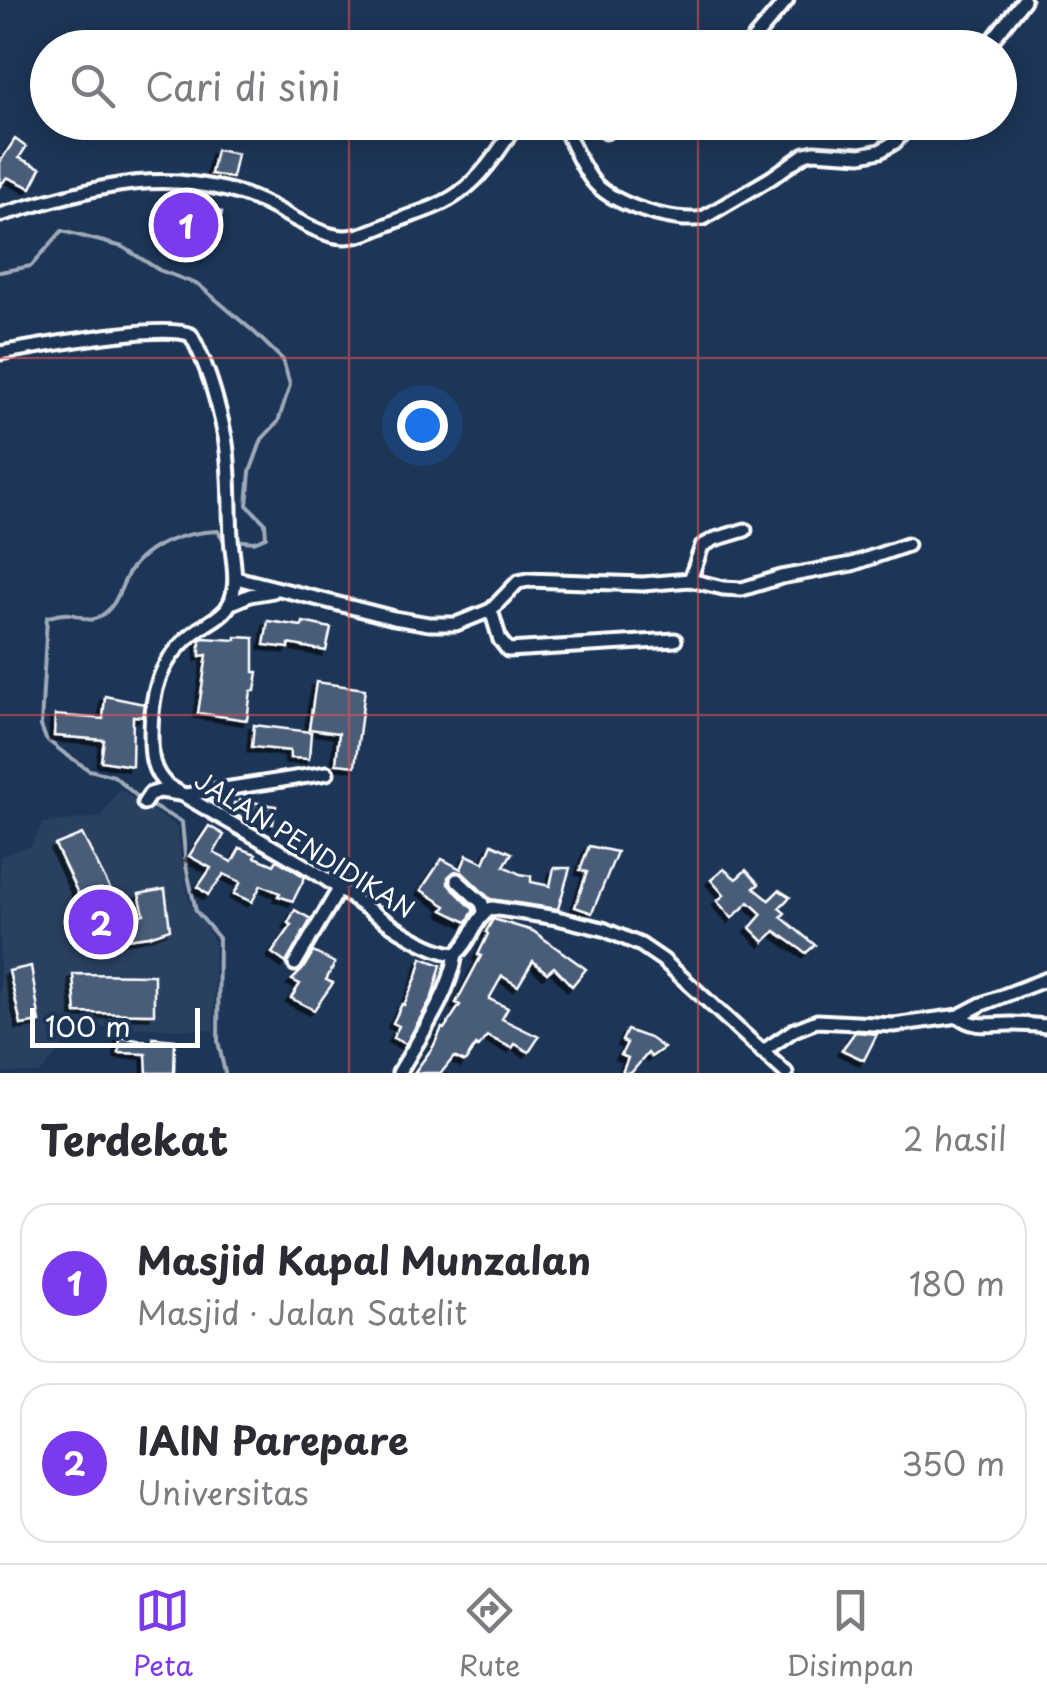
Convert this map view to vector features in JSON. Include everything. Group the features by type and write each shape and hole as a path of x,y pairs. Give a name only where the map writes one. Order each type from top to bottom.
{"street":[{"path":"761,30 787,0"},
{"path":"1000,30 1024,0"},
{"path":"0,216 87,190 173,182 261,201 334,236 362,236 459,194 506,140"},
{"path":"571,140 591,178 608,194 654,212 693,220 771,178 805,154 861,155 880,151 897,140"},
{"path":"0,354 176,330 191,335 204,361 226,439 236,578 229,604"},
{"path":"690,580 702,546 745,530"},
{"path":"236,578 394,618 456,624 491,610 518,582 528,580 643,584 690,580 742,589 780,577 852,564 907,545"},
{"path":"229,604 277,590"},
{"name":"JALAN PENDIDIKAN","path":"229,604 191,635 163,668 151,706 153,768 167,785 438,951 456,954"},
{"path":"491,610 500,640 508,650 675,640"},
{"path":"147,798 160,792 186,795 327,773"},
{"path":"457,880 482,903 484,912"},
{"path":"295,964 340,889"},
{"path":"398,1073 440,1000 456,954 464,948 484,912 495,908 557,918 641,944 786,1073"},
{"path":"961,1018 992,1000 1047,979"},
{"path":"762,1052 794,1030 817,1021 894,1025 961,1018 986,1025 1047,1026"}],"shaded area":[{"path":"119,789 176,826 189,902 214,941 214,1030 67,1026 61,1048 41,1073 0,1073 0,856 31,846 43,823 101,817"}],"building":[{"path":"15,139 26,147 19,158 41,168 31,188 7,177 0,186 0,162"},
{"path":"216,150 237,154 232,178 211,174"},
{"path":"182,199 222,212 218,229 194,224 190,251 174,249"},
{"path":"268,621 331,628 326,651 289,644 289,648 264,645"},
{"path":"254,638 254,672 258,672 247,720 198,713 207,655 200,656 200,640"},
{"path":"316,682 365,689 355,766 336,764 339,733 309,729"},
{"path":"105,696 144,704 142,717 133,716 132,766 101,761 104,740 54,736 55,715 103,719"},
{"path":"254,725 311,732 309,759 290,758 290,751 252,747"},
{"path":"240,800 276,806 273,824 232,813 234,803"},
{"path":"209,826 224,835 214,853 232,862 240,848 274,865 277,860 305,877 293,901 261,885 252,902 234,894 241,882 224,874 208,895 198,887 211,868 189,856"},
{"path":"82,834 125,918 144,914 139,894 165,889 170,929 103,942 102,917 92,923 55,845"},
{"path":"492,844 512,853 504,866 531,876 531,882 550,886 554,868 570,868 558,909 490,899 463,873 455,871 448,877 448,884 474,910 467,922 443,910 446,906 421,890 442,859 461,869 467,855 484,863"},
{"path":"589,846 617,852 592,913 575,907 587,872 580,870"},
{"path":"724,869 736,879 746,870 759,884 754,888 769,900 779,890 790,897 779,908 785,913 781,917 815,945 806,953 775,931 764,942 750,928 762,914 749,902 732,918 717,901 724,895 711,880"},
{"path":"295,910 311,919 286,963 272,953 292,925 288,923"},
{"path":"493,919 533,931 586,969 572,986 554,967 547,973 533,961 518,986 502,976 489,999 508,1008 502,1019 539,1037 529,1052 487,1036 465,1062 454,1057 441,1073 414,1073 460,1005 456,1003 481,956 478,955"},
{"path":"313,952 335,963 326,980 333,983 314,1010 291,998 300,984 292,980"},
{"path":"422,958 441,965 432,997 406,1044 393,1038 399,1026 393,1023"},
{"path":"31,966 40,1022 21,1025 9,971"},
{"path":"73,974 154,975 154,1014 76,1013"},
{"path":"627,1030 664,1048 651,1057 648,1053 631,1073 622,1073 628,1058 621,1055 627,1043 622,1041"},
{"path":"855,1032 877,1034 864,1060 842,1050"},
{"path":"120,1037 154,1043 153,1038 175,1040 174,1073 147,1073 146,1054 119,1053"}],"waterway":[{"path":"0,272 31,266 62,231 123,247 159,270 199,285 283,360 290,385 278,422 262,439 250,472 247,505 265,523 266,537 254,542 223,539 218,531 168,541 137,562 114,602 99,617 47,617 41,726 46,739 89,770 114,776 140,799"},
{"path":"148,804 182,822 196,911 219,938 218,1041 225,1073"}],"place":[{"name":"Masjid Kapal Munzalan","path":"186,225"},
{"name":"IAIN Parepare","path":"101,922"}]}
